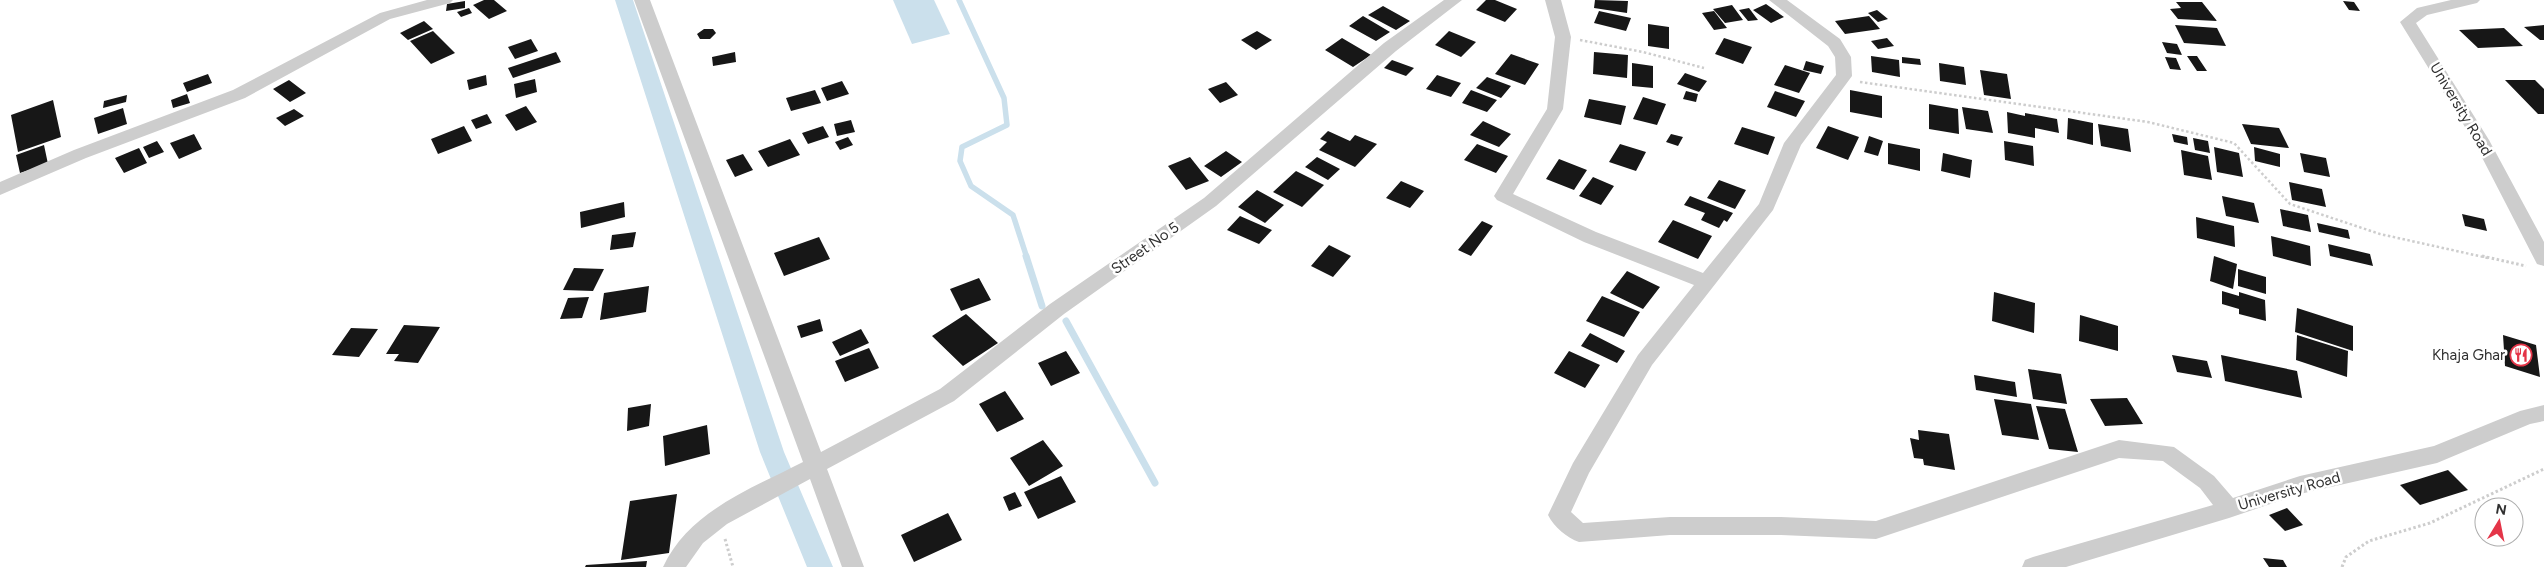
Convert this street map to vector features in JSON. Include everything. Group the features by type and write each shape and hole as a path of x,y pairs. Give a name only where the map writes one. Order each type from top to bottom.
{"street":[{"path":"0,189 80,154 239,94 385,16 445,0"},
{"path":"642,0 807,470 853,567"},
{"name":"Street No 5","path":"674,567 696,536 719,517 947,395 1057,309 1210,202 1375,59 1454,0"},
{"path":"1553,0 1563,37 1555,109 1503,196 1590,237 1707,282"},
{"path":"1777,0 1834,44 1843,57 1844,76 1793,142 1767,206 1645,360 1580,469 1559,515 1579,533 1670,526 1781,526 1876,530 2119,449 2167,453 2207,482 2229,509"},
{"name":"University Road","path":"2472,0 2422,11 2408,22 2481,140 2539,263"},
{"name":"University Road","path":"2033,567 2326,478 2437,454 2544,413"}],"path":[{"path":"1563,37 1643,52 1704,68"},
{"path":"1840,79 2148,122 2234,143 2290,204 2380,234 2539,263"},
{"path":"2342,567 2346,557 2368,541 2430,523 2544,469"},
{"path":"719,517 733,567"}],"water":[{"path":"893,0 934,0 950,34 912,44"}],"building":[{"path":"484,0 494,0 507,11 489,19 473,5"},
{"path":"1486,0 1495,0 1517,9 1505,22 1476,10"},
{"path":"1595,0 1628,1 1627,13 1594,8"},
{"path":"465,1 465,8 446,11 447,4"},
{"path":"2343,1 2354,2 2360,11 2349,10"},
{"path":"2176,2 2202,2 2217,21 2178,19 2170,9 2181,8"},
{"path":"1766,4 1784,17 1771,23 1753,10"},
{"path":"1732,5 1743,20 1725,23 1713,9"},
{"path":"1383,6 1410,21 1396,30 1368,15"},
{"path":"469,8 472,13 461,17 457,12"},
{"path":"1749,8 1758,20 1748,21 1739,10"},
{"path":"1877,10 1888,19 1878,22 1868,13"},
{"path":"1599,11 1631,18 1626,31 1594,23"},
{"path":"1714,11 1727,28 1714,30 1702,13"},
{"path":"1363,16 1390,32 1376,41 1349,26"},
{"path":"1869,16 1880,29 1845,34 1835,21"},
{"path":"424,21 433,29 408,40 400,33"},
{"path":"1648,24 1669,27 1669,49 1648,46"},
{"path":"2175,25 2217,28 2226,46 2184,43"},
{"path":"2544,25 2544,40 2540,40 2524,27"},
{"path":"2504,28 2523,46 2478,48 2459,30"},
{"path":"704,29 713,29 716,33 710,39 700,39 697,34"},
{"path":"433,31 455,53 431,64 410,41"},
{"path":"1257,31 1272,40 1256,50 1241,40"},
{"path":"1449,31 1476,42 1461,57 1435,45"},
{"path":"1342,38 1371,55 1353,67 1325,50"},
{"path":"1724,38 1752,47 1743,64 1715,54"},
{"path":"1887,38 1894,46 1878,49 1871,41"},
{"path":"531,39 538,51 515,59 508,47"},
{"path":"2162,42 2177,44 2182,55 2167,53"},
{"path":"556,52 561,62 513,78 508,68"},
{"path":"735,52 736,62 713,66 712,57"},
{"path":"1594,52 1628,55 1627,78 1593,74"},
{"path":"1511,54 1539,64 1525,85 1495,74"},
{"path":"1871,56 1899,60 1900,77 1872,72"},
{"path":"2187,56 2197,56 2207,71 2197,71"},
{"path":"1902,57 1920,59 1921,65 1902,63"},
{"path":"2165,57 2176,58 2181,70 2170,69"},
{"path":"1392,60 1414,68 1406,76 1384,68"},
{"path":"1806,61 1824,66 1821,74 1803,70"},
{"path":"1632,63 1653,66 1653,88 1632,86"},
{"path":"1939,63 1964,67 1966,85 1940,81"},
{"path":"1785,65 1810,73 1799,93 1774,85"},
{"path":"1980,70 2007,74 2011,99 1984,95"},
{"path":"1685,73 1707,81 1699,92 1677,84"},
{"path":"208,74 212,83 187,92 183,83"},
{"path":"486,75 487,85 469,90 467,80"},
{"path":"1437,75 1461,83 1451,97 1426,89"},
{"path":"1487,77 1511,86 1501,98 1476,88"},
{"path":"535,79 537,92 516,98 514,84"},
{"path":"289,80 306,93 290,102 273,89"},
{"path":"2505,80 2535,80 2544,89 2544,114 2538,114"},
{"path":"842,81 849,94 827,101 821,88"},
{"path":"1226,82 1238,95 1220,103 1208,89"},
{"path":"815,90 821,103 791,111 786,98"},
{"path":"1471,90 1497,100 1487,112 1462,103"},
{"path":"1850,90 1882,96 1882,118 1850,112"},
{"path":"1686,91 1698,94 1696,102 1683,99"},
{"path":"1775,91 1805,101 1796,117 1767,107"},
{"path":"187,94 190,103 173,108 171,100"},
{"path":"127,95 126,102 103,108 104,101"},
{"path":"1643,97 1666,104 1657,125 1633,119"},
{"path":"1589,99 1626,106 1621,125 1584,117"},
{"path":"53,100 61,137 18,152 11,115"},
{"path":"1929,104 1958,109 1959,134 1929,129"},
{"path":"526,106 537,122 516,131 505,115"},
{"path":"1962,107 1988,111 1993,133 1966,129"},
{"path":"123,108 127,124 98,134 94,118"},
{"path":"294,109 304,116 285,126 276,118"},
{"path":"2007,112 2025,116 2025,113 2057,119 2059,133 2035,128 2035,138 2008,133"},
{"path":"487,114 492,123 476,129 471,120"},
{"path":"2068,118 2093,123 2093,145 2067,139"},
{"path":"851,120 855,132 837,136 834,124"},
{"path":"1483,121 1511,134 1499,147 1470,135"},
{"path":"2098,124 2128,129 2131,152 2101,146"},
{"path":"2242,124 2279,128 2289,148 2251,144"},
{"path":"464,126 472,141 438,154 431,139"},
{"path":"823,126 829,137 808,144 802,133"},
{"path":"1828,126 1859,137 1848,160 1816,148"},
{"path":"1742,127 1775,137 1768,155 1734,144"},
{"path":"1328,131 1350,141 1355,135 1377,144 1355,167 1319,150 1327,142 1320,139"},
{"path":"194,134 202,149 179,159 170,143"},
{"path":"1671,134 1683,137 1678,146 1666,142"},
{"path":"2172,134 2187,137 2188,145 2174,142"},
{"path":"1869,136 1883,141 1878,156 1864,152"},
{"path":"848,137 853,145 840,150 835,142"},
{"path":"2193,138 2208,141 2210,153 2195,150"},
{"path":"790,139 800,155 768,167 758,151"},
{"path":"157,141 164,152 149,158 143,147"},
{"path":"2004,141 2033,146 2034,166 2005,160"},
{"path":"1888,143 1920,149 1920,171 1888,164"},
{"path":"1477,144 1508,156 1496,173 1464,160"},
{"path":"1620,144 1646,152 1636,171 1609,162"},
{"path":"44,145 48,164 20,173 16,155"},
{"path":"2214,147 2239,153 2243,177 2217,172"},
{"path":"2254,147 2280,154 2280,167 2255,161"},
{"path":"139,148 147,163 124,173 115,158"},
{"path":"2181,150 2208,156 2212,180 2184,175"},
{"path":"1226,151 1242,162 1221,177 1204,166"},
{"path":"1943,153 1972,160 1970,178 1941,171"},
{"path":"2300,153 2326,158 2330,177 2304,172"},
{"path":"743,154 753,170 735,177 726,160"},
{"path":"1190,157 1209,181 1186,190 1168,166"},
{"path":"1317,157 1340,169 1328,180 1305,167"},
{"path":"1559,159 1587,170 1574,190 1546,179"},
{"path":"1296,171 1324,185 1302,207 1273,192"},
{"path":"1593,177 1614,186 1601,205 1579,196"},
{"path":"1719,180 1746,190 1735,209 1707,198"},
{"path":"1401,181 1424,191 1410,208 1386,198"},
{"path":"2289,182 2322,189 2326,207 2292,200"},
{"path":"1257,190 1284,205 1265,223 1238,207"},
{"path":"1690,196 1733,213 1727,222 1724,220 1719,228 1701,220 1705,213 1684,205"},
{"path":"2222,196 2254,203 2259,223 2226,216"},
{"path":"624,202 625,217 581,228 580,212"},
{"path":"2280,209 2308,215 2311,232 2283,226"},
{"path":"2462,214 2484,219 2487,231 2465,226"},
{"path":"1240,216 1272,230 1259,244 1227,230"},
{"path":"2196,217 2234,226 2235,247 2197,238"},
{"path":"1673,220 1712,236 1698,259 1658,242"},
{"path":"1482,221 1493,226 1471,256 1458,250"},
{"path":"2317,223 2348,230 2350,239 2319,232"},
{"path":"636,232 633,247 610,250 612,235"},
{"path":"2271,236 2310,246 2311,266 2273,256"},
{"path":"819,237 830,259 784,276 774,253"},
{"path":"2328,244 2370,254 2373,266 2330,256"},
{"path":"1329,245 1351,256 1333,277 1311,266"},
{"path":"2214,256 2237,264 2233,289 2210,281"},
{"path":"574,268 604,269 593,291 563,290"},
{"path":"2238,269 2266,277 2266,294 2238,286"},
{"path":"1627,271 1660,287 1643,309 1610,293"},
{"path":"979,278 991,300 961,311 950,289"},
{"path":"649,286 646,312 600,320 604,293"},
{"path":"2222,291 2239,296 2239,292 2265,300 2266,321 2239,314 2239,309 2222,304"},
{"path":"1994,292 2035,303 2034,333 1992,321"},
{"path":"1602,296 1640,312 1624,337 1586,321"},
{"path":"589,297 582,318 560,319 568,298"},
{"path":"2297,308 2353,326 2353,351 2295,332"},
{"path":"966,314 998,343 963,366 932,336"},
{"path":"2080,315 2118,326 2118,351 2079,341"},
{"path":"820,319 823,331 801,338 797,326"},
{"path":"404,325 440,327 418,363 394,361 399,354 386,354"},
{"path":"351,328 378,329 359,357 332,355"},
{"path":"861,329 869,343 840,356 832,342"},
{"path":"1590,333 1625,351 1617,363 1581,346"},
{"path":"2297,335 2348,351 2347,377 2296,360"},
{"name":"Khaja Ghar","path":"2503,335 2536,345 2540,377 2505,366"},
{"path":"869,348 879,368 845,382 835,361"},
{"path":"1066,351 1080,373 1051,386 1038,363"},
{"path":"1569,351 1600,365 1585,388 1554,373"},
{"path":"2172,355 2207,361 2212,378 2177,372"},
{"path":"2221,355 2297,371 2302,398 2225,381"},
{"path":"2028,369 2061,374 2067,404 2033,399"},
{"path":"1974,375 2015,382 2017,397 1976,390"},
{"path":"1005,391 1024,419 997,432 979,404"},
{"path":"2127,398 2143,424 2105,426 2090,399"},
{"path":"1994,399 2031,404 2039,440 2002,435"},
{"path":"651,404 649,426 627,431 628,408"},
{"path":"2036,406 2065,409 2078,452 2049,449"},
{"path":"707,425 710,454 665,466 663,436"},
{"path":"1918,430 1949,434 1955,470 1924,465 1923,459 1914,458 1910,438 1919,440"},
{"path":"1043,440 1063,466 1029,486 1010,458"},
{"path":"2448,470 2468,490 2420,505 2400,485"},
{"path":"1061,476 1076,502 1038,519 1024,492"},
{"path":"1015,492 1022,506 1009,511 1003,497"},
{"path":"677,494 669,553 621,560 630,501"},
{"path":"2287,508 2303,525 2285,531 2269,515"},
{"path":"948,513 962,540 914,562 901,535"},
{"path":"2263,558 2283,560 2287,567 2269,567"},
{"path":"647,561 646,567 585,567 586,565"}],"waterway":[{"path":"624,0 772,452 820,567"},
{"path":"959,0 1004,98 1007,125 962,147 960,161 971,186 1013,215 1027,258"},
{"path":"1026,256 1042,306"},
{"path":"1066,321 1155,483"}],"place":[{"name":"Khaja Ghar","path":"2521,355"}]}
